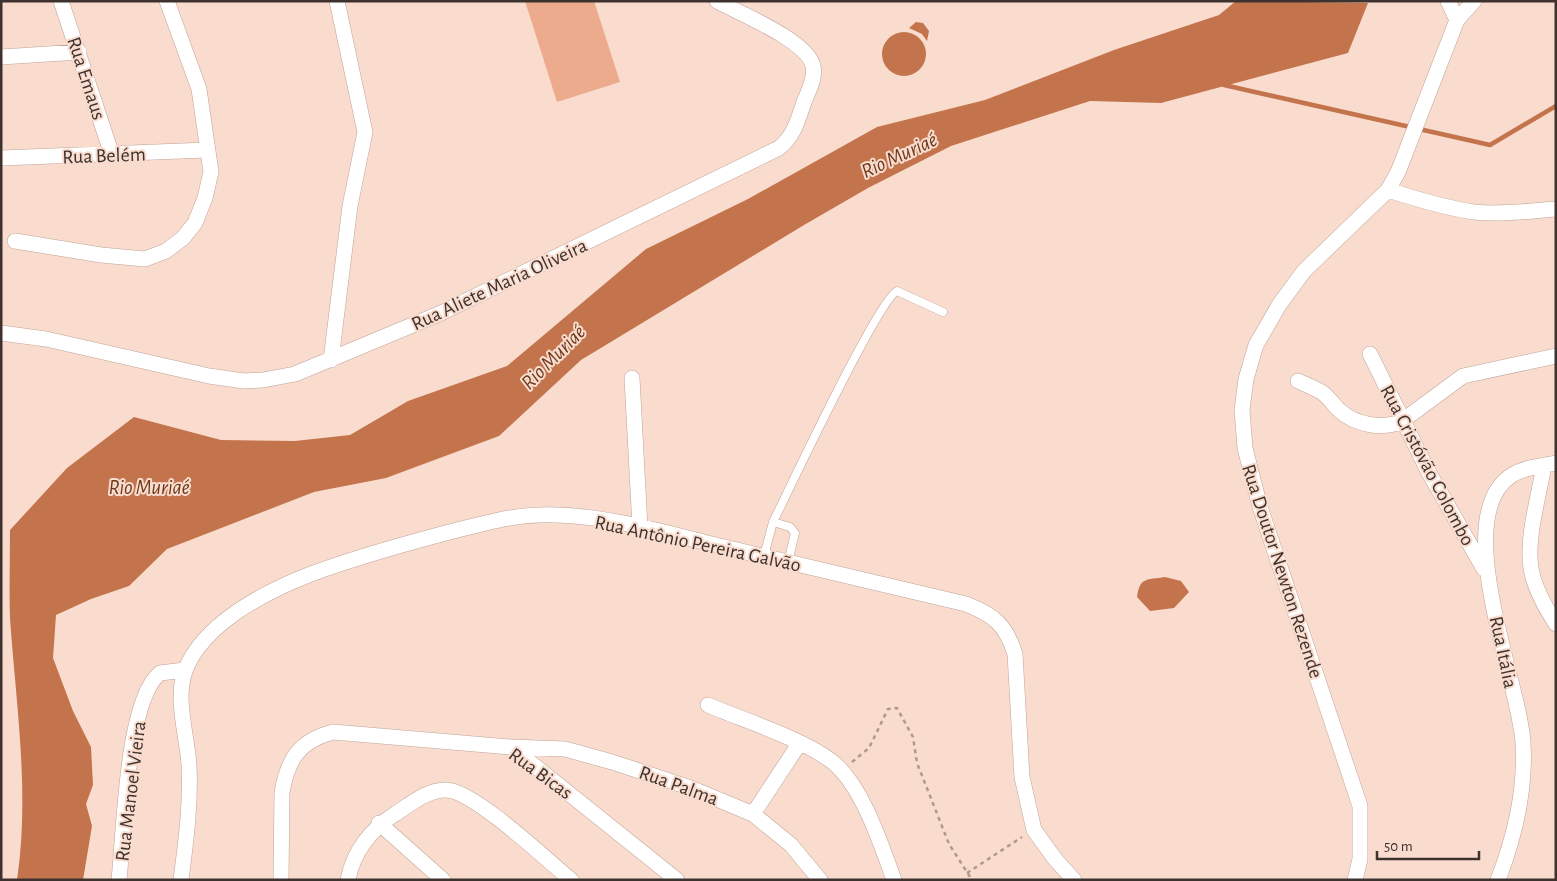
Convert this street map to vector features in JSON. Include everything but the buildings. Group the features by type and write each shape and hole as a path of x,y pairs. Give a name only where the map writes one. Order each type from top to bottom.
{"street":[{"name":"Rua Emaus","path":"61,1 112,155"},
{"path":"15,241 101,255 144,259 166,251 183,238 195,223 202,206 210,172 208,150 199,90 167,1"},
{"path":"331,360 350,206 365,132 337,1"},
{"name":"Rua Aliete Maria Oliveira","path":"1,333 46,339 209,376 244,381 263,380 295,374 439,314 779,148 786,142 793,132 813,77 813,66 810,58 799,46 786,38 717,1"},
{"path":"1448,1 1457,20 1474,1"},
{"name":"Rua Doutor Newton Rezende","path":"1356,880 1360,859 1360,806 1260,507 1245,448 1242,410 1246,379 1256,345 1279,305 1304,272 1388,190 1398,172 1457,20"},
{"path":"1,58 79,52"},
{"name":"Rua Belém","path":"1,158 208,150"},
{"path":"1388,190 1423,201 1474,212 1500,213 1556,209"},
{"path":"1298,380 1324,394 1340,411 1356,422 1382,425 1402,421 1463,376 1548,358 1556,350"},
{"name":"Rua Cristóvão Colombo","path":"1370,354 1402,421 1488,575"},
{"path":"632,378 640,527"},
{"path":"1550,464 1530,548 1531,568 1536,589 1556,624"},
{"name":"Rua Itália","path":"1498,880 1518,820 1523,778 1523,741 1488,575 1484,545 1491,505 1501,486 1511,475 1526,468 1550,464"},
{"name":"Rua Antônio Pereira Galvão","path":"181,880 189,799 189,763 181,691 185,670 198,649 216,628 241,608 281,586 361,556 494,520 540,515 584,518 640,527 966,604 992,616 1010,636 1015,654 1022,777 1034,830 1055,859 1074,880"},
{"name":"Rua Manoel Vieira","path":"119,880 123,810 130,760 142,703 150,684 160,673 185,670"},
{"path":"708,705 799,744 830,760 841,771 857,794 894,880"},
{"name":"Rua Bicas","path":"282,880 282,792 284,779 293,757 304,745 318,736 333,732 354,732 511,747 677,880"},
{"path":"753,814 799,744"},
{"name":"Rua Palma","path":"511,747 574,751 688,788 753,814 791,845 820,880"},
{"path":"348,880 358,852 379,823 428,793 445,790 459,792 480,805 571,880"},
{"path":"379,823 443,880"}],"lane":[{"path":"764,556 774,522 830,409 890,295 897,290 943,312"},
{"path":"774,522 790,527 795,532 788,562"}],"path":[{"path":"841,771 869,748 888,709 897,708 913,737 917,763 949,844 972,880"},
{"path":"967,873 1034,830"}],"shaded area":[{"path":"525,1 594,1 620,82 557,102"}],"water":[{"name":"Rio Muriaé","path":"1236,1 1368,3 1348,53 1161,103 1090,101 951,146 868,188 804,225 581,360 499,436 386,478 314,492 167,549 129,586 91,599 56,615 53,658 73,711 91,747 93,785 86,804 92,826 83,880 17,880 21,847 22,782 10,618 10,530 67,468 134,417 221,440 295,441 350,435 408,401 507,366 646,249 748,199 877,127 985,100 1114,50 1219,15"},
{"path":"916,22 923,23 929,31 927,41 922,34 909,28"},
{"path":"904,32 916,36 922,42 926,54 922,66 916,72 904,76 892,72 886,66 882,54 886,42 892,36"},
{"path":"1165,577 1181,581 1189,592 1174,608 1150,611 1137,597 1140,586 1149,579"}],"waterway":[{"path":"1224,85 1490,145 1556,106"}]}
